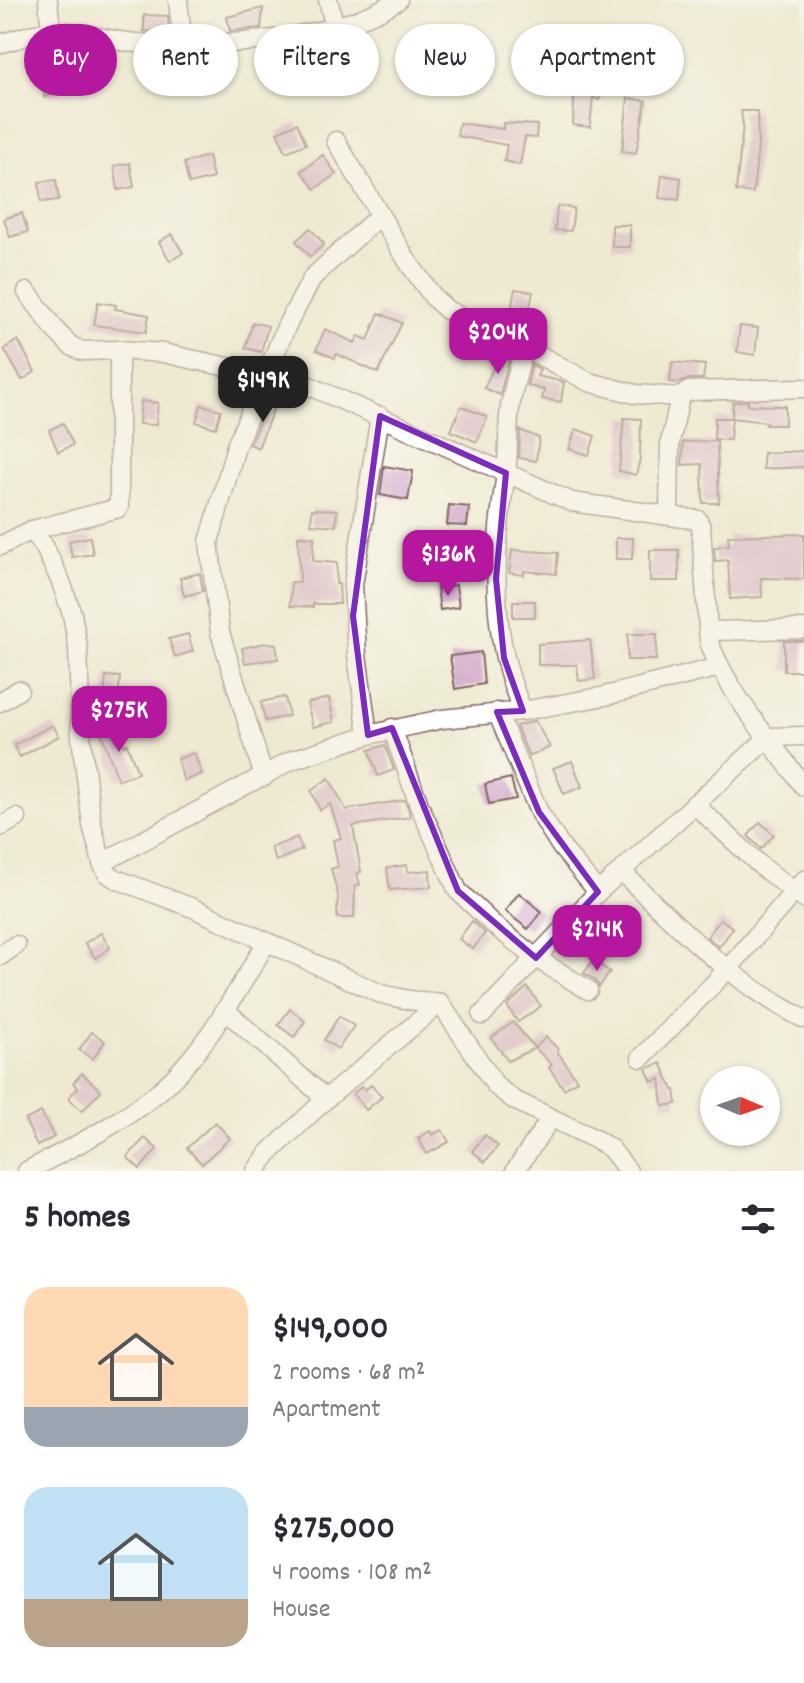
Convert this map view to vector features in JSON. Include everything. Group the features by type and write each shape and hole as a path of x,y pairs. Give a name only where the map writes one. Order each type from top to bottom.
{"street":[{"path":"48,0 50,24"},
{"path":"178,0 181,24"},
{"path":"328,0 334,24"},
{"path":"344,24 366,17 398,0"},
{"path":"0,44 24,38"},
{"path":"336,141 408,262 440,304 460,317 589,382 635,394 680,397 689,391 804,388"},
{"path":"264,777 220,632 209,542 236,446 265,374 313,277 379,216"},
{"path":"27,292 57,332 71,346 82,351 163,353 305,384 572,502 698,520 709,642 719,667 804,787"},
{"path":"523,711 511,685 504,658 496,579 500,500 506,473 510,407 524,347"},
{"path":"0,546 32,530 119,508 119,350"},
{"path":"669,515 670,443 680,397"},
{"path":"368,735 355,642 353,585 380,416"},
{"path":"32,530 44,546 72,614 78,647 81,737 92,825 107,873 193,908 381,994 440,1003"},
{"path":"708,631 804,629"},
{"path":"102,863 292,760 368,735 392,728 523,711 605,696 719,667"},
{"path":"0,702 19,690"},
{"path":"497,712 539,812 561,847 598,892"},
{"path":"392,728 419,805 458,891 495,926 536,958 588,990"},
{"path":"482,1015 598,892 769,737 804,736"},
{"path":"641,1058 801,891 761,866 694,804"},
{"path":"621,871 695,944 727,970 775,1004 804,1019"},
{"path":"27,1171 80,1143 157,1093 182,1068 225,1010 267,942"},
{"path":"0,956 16,945"},
{"path":"256,1171 268,1154 326,1099 440,1003"},
{"path":"440,1003 496,1086 514,1100 611,1149 628,1171"},
{"path":"225,1010 326,1099"},
{"path":"520,1169 551,1118"}],"highlighted area":[{"path":"380,416 506,473 496,579 504,658 523,711 497,712 539,812 598,892 536,958 458,891 392,728 368,735 353,616"}],"building":[{"path":"263,8 261,24 254,24 254,29 238,30 238,24 228,24 227,17"},
{"path":"144,15 168,16 168,24 144,24"},
{"path":"574,96 601,96 599,100 593,97 590,127 573,125"},
{"path":"628,98 646,101 636,153 622,151"},
{"path":"741,111 757,111 758,146 753,193 736,191 743,125"},
{"path":"297,123 306,144 286,152 277,132"},
{"path":"459,123 503,129 503,123 537,125 536,138 525,137 520,165 504,161 507,145 457,136"},
{"path":"323,155 336,174 315,189 301,171"},
{"path":"208,156 213,178 189,184 184,163"},
{"path":"130,163 134,187 118,190 114,166"},
{"path":"662,175 681,178 679,200 659,198"},
{"path":"56,180 59,200 41,202 39,182"},
{"path":"557,206 574,208 571,231 555,230"},
{"path":"22,213 28,232 10,237 4,219"},
{"path":"612,225 630,225 630,247 612,247"},
{"path":"310,228 324,244 310,257 296,241"},
{"path":"172,234 183,253 170,261 159,242"},
{"path":"515,289 533,292 525,330 508,326"},
{"path":"98,302 116,305 115,309 149,315 146,332 94,325"},
{"path":"379,313 402,323 378,373 337,354 335,358 316,350 325,329 355,343 358,336 368,340"},
{"path":"253,322 268,326 261,352 245,348"},
{"path":"740,326 758,328 755,355 737,352"},
{"path":"18,340 35,372 22,380 4,349"},
{"path":"499,355 509,359 500,395 484,388"},
{"path":"672,362 705,365 703,379 670,382"},
{"path":"532,365 540,369 537,376 564,382 561,402 542,399 544,390 527,385"},
{"path":"269,399 276,402 258,448 250,444"},
{"path":"141,401 158,403 156,425 139,424"},
{"path":"748,401 748,405 785,406 785,425 766,425 767,422 732,418 733,402"},
{"path":"201,405 221,410 216,428 196,422"},
{"path":"461,406 487,417 477,442 451,431"},
{"path":"624,418 641,419 640,459 636,475 619,471"},
{"path":"715,418 732,418 730,440 714,439"},
{"path":"63,423 73,445 58,452 49,430"},
{"path":"576,429 595,436 589,455 569,449"},
{"path":"520,430 539,438 536,461 519,458"},
{"path":"717,441 719,503 703,503 702,464 682,465 683,442"},
{"path":"804,451 804,467 763,469 763,453"},
{"path":"384,466 413,471 408,500 380,495"},
{"path":"449,505 469,507 467,526 447,525"},
{"path":"312,509 337,510 336,526 311,524"},
{"path":"804,534 804,579 761,578 762,597 730,599 728,560 715,561 714,547 729,545 728,536"},
{"path":"298,536 314,537 313,561 337,563 336,584 339,584 340,604 290,606 291,582 300,582"},
{"path":"90,537 93,554 72,557 69,541"},
{"path":"616,538 633,538 632,559 616,559"},
{"path":"512,550 558,553 556,574 509,573"},
{"path":"650,550 679,550 679,581 650,581"},
{"path":"200,573 203,591 184,596 180,578"},
{"path":"456,585 459,607 440,610 437,588"},
{"path":"513,601 535,601 535,617 513,617"},
{"path":"188,634 193,651 175,657 169,639"},
{"path":"628,634 657,634 656,660 627,660"},
{"path":"590,640 595,679 579,681 577,665 538,665 538,644"},
{"path":"784,641 804,641 804,671 784,671"},
{"path":"276,644 278,659 245,663 242,648"},
{"path":"481,652 484,684 455,689 450,656"},
{"path":"106,676 120,677 118,701 104,700"},
{"path":"285,697 289,716 265,721 261,702"},
{"path":"329,698 334,722 313,727 307,703"},
{"path":"535,721 550,747 529,757 516,726"},
{"path":"53,725 59,736 20,757 14,745"},
{"path":"118,726 138,773 118,780 101,732"},
{"path":"385,745 394,770 378,776 369,750"},
{"path":"194,753 202,774 184,781 177,759"},
{"path":"572,761 582,787 564,794 553,768"},
{"path":"329,778 346,810 405,800 409,811 410,817 353,826 361,872 357,873 360,885 355,886 354,918 337,918 338,895 331,869 338,867 333,840 341,838 330,804 320,810 311,791"},
{"path":"511,778 516,799 489,804 485,784"},
{"path":"760,822 774,835 761,849 748,836"},
{"path":"297,837 302,850 276,861 271,848"},
{"path":"407,865 408,872 430,870 431,887 390,890 387,868"},
{"path":"519,893 542,912 528,929 505,911"},
{"path":"721,919 733,928 719,947 707,937"},
{"path":"472,921 485,933 473,949 459,939"},
{"path":"101,933 110,948 95,958 85,943"},
{"path":"593,960 610,972 599,987 584,973"},
{"path":"527,987 541,1006 518,1022 507,1006"},
{"path":"290,1009 305,1021 294,1037 278,1025"},
{"path":"339,1016 354,1026 338,1049 324,1040"},
{"path":"513,1022 535,1048 508,1061 491,1038"},
{"path":"92,1032 105,1041 93,1059 79,1050"},
{"path":"546,1037 558,1049 577,1080 564,1089 549,1068 552,1065 535,1048"},
{"path":"661,1063 675,1090 677,1104 663,1106 660,1079 652,1082 646,1069"},
{"path":"82,1073 101,1091 82,1111 68,1098 78,1088 73,1083"},
{"path":"371,1085 382,1097 366,1110 353,1094 362,1086 365,1090"},
{"path":"41,1112 54,1137 37,1146 25,1120"},
{"path":"215,1122 230,1138 202,1164 187,1148"},
{"path":"442,1130 449,1142 427,1154 418,1138 430,1131 432,1135"},
{"path":"485,1135 498,1146 485,1162 472,1151"},
{"path":"145,1138 157,1149 140,1169 127,1157"}]}
